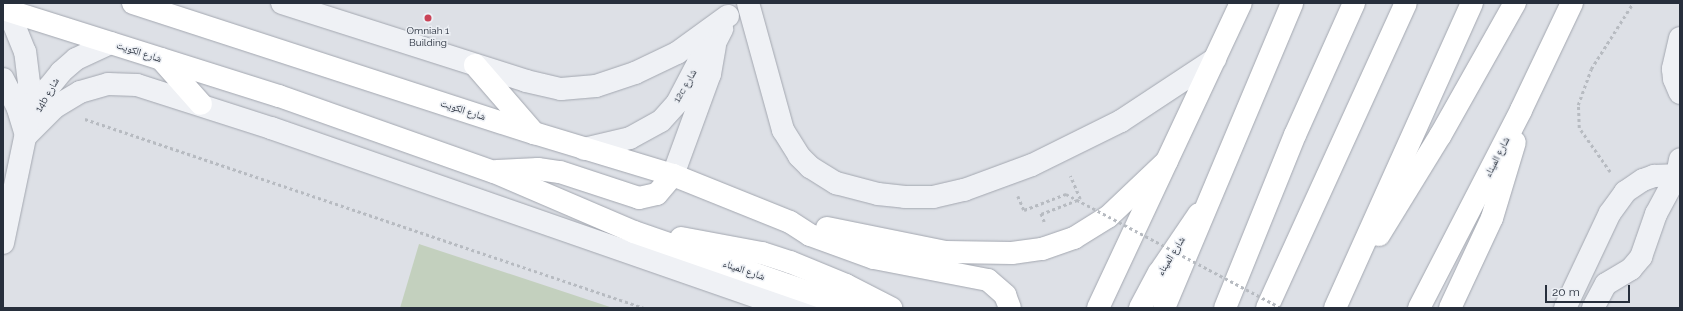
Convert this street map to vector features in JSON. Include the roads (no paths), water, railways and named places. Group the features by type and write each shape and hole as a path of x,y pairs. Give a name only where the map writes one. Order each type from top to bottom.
{"main road":[{"name":"شارع الكويت","path":"133,3 584,149 673,175 790,222"},
{"path":"1098,308 1241,3"},
{"path":"1164,308 1205,206 1292,3"},
{"path":"1225,308 1292,142 1354,3"},
{"path":"1340,299 1472,3"},
{"path":"1340,299 1394,214 1485,58 1515,3"},
{"name":"شارع الميناء","path":"1419,308 1521,110 1572,3"},
{"name":"شارع الكويت","path":"4,9 279,96 494,172 634,232"},
{"path":"1267,308 1403,10"},
{"path":"161,59 201,104"},
{"path":"475,65 534,133"},
{"path":"1450,308 1492,218 1506,175 1521,110"},
{"path":"790,222 946,252 1012,253 1054,245 1074,238 1108,217 1167,161"},
{"path":"494,172 538,169 560,172 639,198 657,194 673,175"},
{"name":"شارع الميناء","path":"1140,308 1170,256 1205,206"},
{"path":"790,222 810,235 874,258 988,280 1005,295 1010,308"},
{"path":"634,232 702,241 762,253 846,284 891,308"},
{"name":"شارع الميناء","path":"634,232 854,308"}],"street":[{"path":"282,3 543,86 573,89 596,86 656,64 696,41 731,10"},
{"path":"748,3 783,130 794,150 822,176 836,183 885,195 933,197 964,190 1032,165 1121,121 1215,59"},
{"name":"14b شارع","path":"3,243 26,132 29,83 25,52 13,23 4,9"},
{"name":"12c شارع","path":"584,149 630,138 661,121 677,103 698,63 715,43 731,10"},
{"path":"1680,38 1673,69 1674,79 1680,93"},
{"name":"14b شارع","path":"26,132 49,87 61,72 76,59 111,43"},
{"name":"12c شارع","path":"673,175 710,74 715,43"},
{"path":"3,80 18,109 26,132 50,112 80,92 94,87 123,84 151,88 774,303 800,306 816,304 826,299"},
{"path":"1565,308 1610,213 1625,192 1643,180 1679,170"},
{"path":"1593,308 1606,284 1631,269 1641,257 1656,214 1679,170"}],"place":[{"name":"Omniah 1 Building","path":"428,18"}]}
